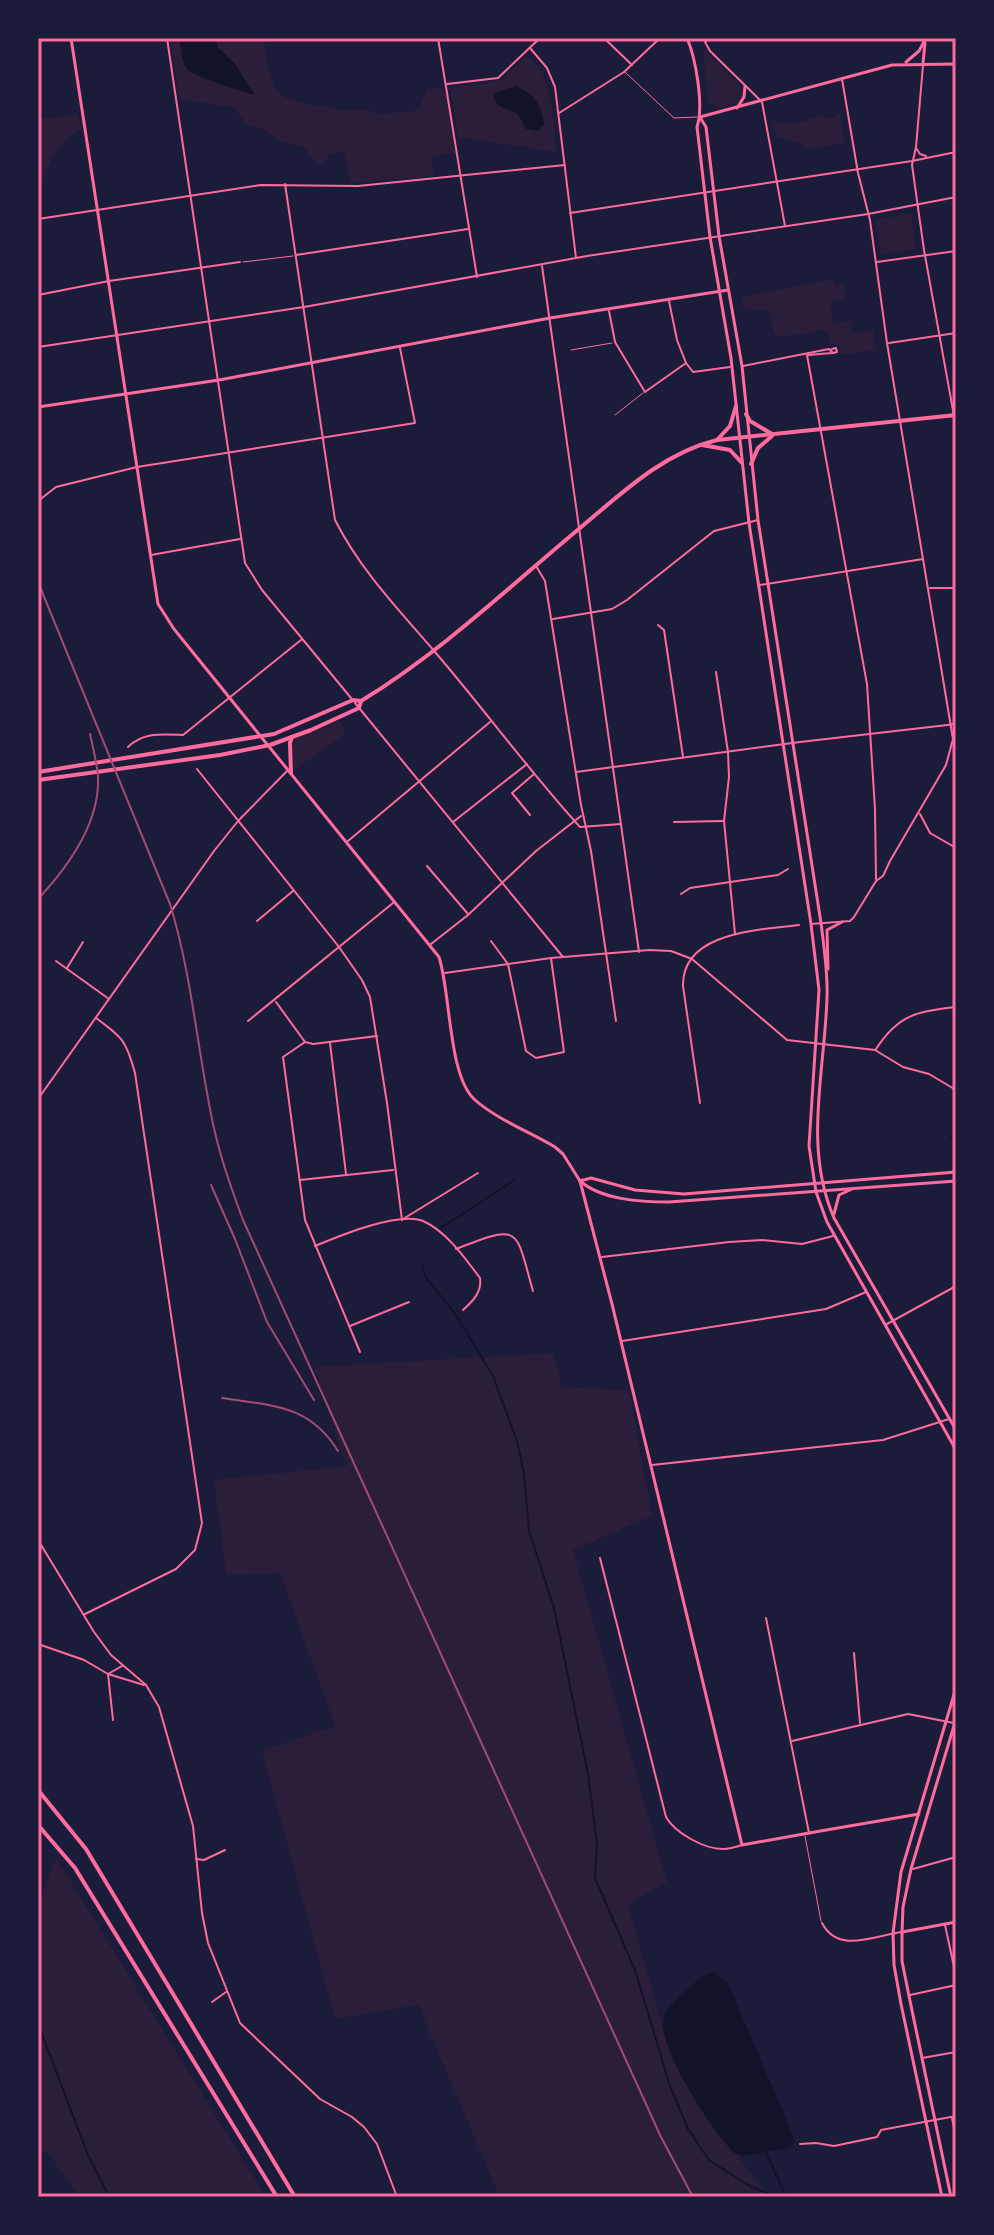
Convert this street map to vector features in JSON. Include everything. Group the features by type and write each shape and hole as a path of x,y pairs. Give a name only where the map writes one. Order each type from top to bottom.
{"highway":[{"path":"717,440 730,426 736,406"},
{"path":"746,414 750,421 774,435"},
{"path":"38,772 262,736 306,722 353,700 361,701 398,678 578,529 671,457 699,445 717,440 955,415"},
{"path":"751,464 758,448 774,435"},
{"path":"699,445 730,450 742,463"},
{"path":"38,780 220,755 270,745 359,708 361,701"},
{"path":"289,771 292,737"},
{"path":"38,1790 86,1849 295,2197"},
{"path":"38,1825 75,1868 277,2197"}],"main road":[{"path":"71,38 158,604 439,957 457,1066 466,1089 484,1106 555,1147 580,1181 742,1845 919,1814"},
{"path":"687,38 694,61 704,191 732,367 749,523 819,990 809,1130 814,1182 836,1236 956,1450"},
{"path":"923,63 926,38"},
{"path":"904,64 919,51 926,38"},
{"path":"700,117 904,64 956,64"},
{"path":"737,108 744,97 745,86"},
{"path":"700,117 706,127 719,236 742,366 758,520 827,976"},
{"path":"38,407 219,380 550,318 729,290"},
{"path":"842,922 827,930 817,1130 823,1182 834,1218 956,1430"},
{"path":"580,1181 591,1178 635,1190 670,1194 956,1172"},
{"path":"580,1181 586,1186 623,1198 653,1202 956,1181"},
{"path":"834,1218 839,1195 852,1189"},
{"path":"942,2197 901,2004 894,1965 893,1933 901,1872 956,1688"},
{"path":"951,2197 902,1961 902,1932 903,1907 911,1869 956,1722"},
{"path":"902,1932 956,1922"}],"street":[{"path":"167,38 240,539 250,575 563,957"},
{"path":"438,38 477,277"},
{"path":"446,84 498,78 540,38"},
{"path":"604,38 632,65"},
{"path":"558,114 624,72 660,38"},
{"path":"709,38 705,42 762,102 785,226"},
{"path":"530,48 550,74 576,258"},
{"path":"923,63 916,147 912,161 925,255 956,427"},
{"path":"811,924 842,922 854,917 876,881 883,876 950,758 954,724 842,78"},
{"path":"916,147 920,154 927,156"},
{"path":"570,213 956,152"},
{"path":"38,219 285,184 358,186 565,165"},
{"path":"285,184 335,520 351,552 574,821 585,828 621,824"},
{"path":"38,347 304,307 576,258 868,214 956,197"},
{"path":"295,255 469,228"},
{"path":"876,262 956,251"},
{"path":"38,295 240,262"},
{"path":"542,265 639,952"},
{"path":"669,300 677,340 693,372 732,367"},
{"path":"608,308 615,342 645,392 686,363"},
{"path":"887,343 956,333"},
{"path":"38,501 56,487 137,467 415,423 400,348"},
{"path":"742,366 807,355 812,357 832,351"},
{"path":"807,355 867,684 876,881"},
{"path":"552,620 612,609 714,531 758,520"},
{"path":"150,555 240,539"},
{"path":"760,585 924,558"},
{"path":"535,565 545,581 552,620 616,1021"},
{"path":"929,588 956,588"},
{"path":"658,625 664,630 683,758"},
{"path":"128,747 136,740 156,734 183,735 302,639"},
{"path":"716,672 728,752 729,777 724,821 735,934"},
{"path":"347,841 491,721"},
{"path":"575,772 954,724"},
{"path":"452,823 527,763"},
{"path":"197,769 339,947 370,997 402,1220"},
{"path":"38,1099 169,912 238,821 289,771"},
{"path":"530,815 512,793 535,773"},
{"path":"919,812 930,833 956,848"},
{"path":"430,945 468,915 536,851 582,815"},
{"path":"674,822 724,821"},
{"path":"877,860 890,861"},
{"path":"427,866 468,915"},
{"path":"681,894 690,888 778,875 788,869"},
{"path":"257,921 294,891"},
{"path":"248,1021 395,901"},
{"path":"700,1103 683,986 692,959 709,943 735,934 799,925"},
{"path":"491,941 508,964 526,1051 536,1058 559,1055 565,1048 551,958"},
{"path":"67,969 83,942"},
{"path":"444,973 551,958 671,951 692,959 781,1036 796,1042 875,1050 903,1067 929,1074 956,1090"},
{"path":"56,961 109,999"},
{"path":"275,1001 305,1042"},
{"path":"875,1050 886,1033 903,1018 956,1007"},
{"path":"83,1614 176,1569 195,1550 202,1523 135,1073 123,1038 96,1018"},
{"path":"360,1352 305,1220 283,1057 305,1042 378,1036"},
{"path":"330,1042 346,1174"},
{"path":"299,1180 395,1169"},
{"path":"402,1220 478,1173"},
{"path":"314,1246 358,1230 402,1220 422,1221 444,1236 478,1275 481,1282 474,1299 463,1310"},
{"path":"455,1249 492,1235 512,1235 519,1244 533,1291"},
{"path":"601,1257 729,1242 762,1240 802,1244 836,1236"},
{"path":"886,1325 956,1286"},
{"path":"621,1342 826,1309 867,1291"},
{"path":"348,1327 409,1302"},
{"path":"651,1466 874,1441 950,1419"},
{"path":"38,1540 94,1632 122,1666 146,1685 159,1707 193,1826 205,1932 240,2023 320,2099 364,2127 377,2144 397,2197"},
{"path":"600,1558 666,1817 678,1830 701,1843 719,1849 742,1845"},
{"path":"766,1618 807,1833"},
{"path":"38,1644 84,1660 108,1674 146,1685"},
{"path":"854,1653 860,1725"},
{"path":"108,1674 122,1666"},
{"path":"108,1674 113,1720"},
{"path":"791,1742 908,1714 956,1722"},
{"path":"195,1858 204,1860 225,1850"},
{"path":"911,1869 956,1857"},
{"path":"822,1923 827,1933 843,1942 902,1932"},
{"path":"945,1924 956,1976"},
{"path":"909,1996 956,1985"},
{"path":"212,2002 227,1991"},
{"path":"921,2059 956,2052"},
{"path":"800,2144 834,2146 877,2137 881,2130 954,2117 956,2137"}],"lane":[{"path":"624,72 674,118 700,117"},
{"path":"240,262 295,255"},
{"path":"571,350 615,342"},
{"path":"615,415 645,392"},
{"path":"807,1833 822,1923"}],"shaded area":[{"path":"170,38 264,38 275,88 284,97 318,107 329,106 345,111 366,109 378,114 414,111 428,89 438,88 445,93 455,153 433,157 434,176 350,183 344,152 329,154 326,162 318,164 304,148 248,125 234,108 179,99"},
{"path":"178,38 215,38 218,47 235,64 255,95 190,71 184,65"},
{"path":"703,49 741,86 743,95 738,102 719,108 708,102"},
{"path":"526,56 535,62 547,84 557,152 458,137 450,87 500,81"},
{"path":"516,86 528,92 539,106 544,125 538,131 526,129 519,116 498,105 493,97 495,93"},
{"path":"840,114 845,143 809,149 777,137 774,123 800,123 820,115 830,119"},
{"path":"78,115 81,129 58,149 38,194 38,119"},
{"path":"911,213 916,249 881,255 875,220"},
{"path":"833,279 835,287 844,285 846,301 832,301 831,315 835,323 851,321 853,334 873,330 876,350 840,355 840,345 830,345 827,330 779,337 774,333 768,309 748,311 742,306 743,297"},
{"path":"339,721 345,728 344,735 294,770 292,747 296,738"},
{"path":"554,1353 562,1387 629,1390 652,1516 573,1550 667,1882 628,1904 671,2055 768,2197 500,2197 418,2005 335,2019 262,1751 335,1726 280,1573 226,1575 214,1480 347,1466 314,1367"},
{"path":"56,1858 266,2197 79,2197 48,2153 38,2150 38,1905"},
{"path":"714,1972 728,1983 791,2131 794,2141 790,2147 744,2156 736,2154 690,2092 671,2053 663,2023 665,2014 694,1983"}],"waterway":[{"path":"951,1136 956,1142"},
{"path":"439,1229 515,1180"},
{"path":"422,1266 425,1276 456,1315 493,1376 517,1441 524,1474 529,1531 554,1608 588,1774 597,1844 595,1878 635,1970 670,2086 688,2129 709,2160 746,2184 775,2197"},
{"path":"38,2024 88,2155 109,2197"},
{"path":"766,2152 786,2197"}],"railway":[{"path":"38,582 170,904 189,982 214,1128 243,1220 661,2137 693,2197"},
{"path":"38,899 71,859 94,811 98,777 90,734"},
{"path":"211,1185 267,1322 314,1400"},
{"path":"222,1398 273,1406 302,1416 315,1424 338,1451"}]}
